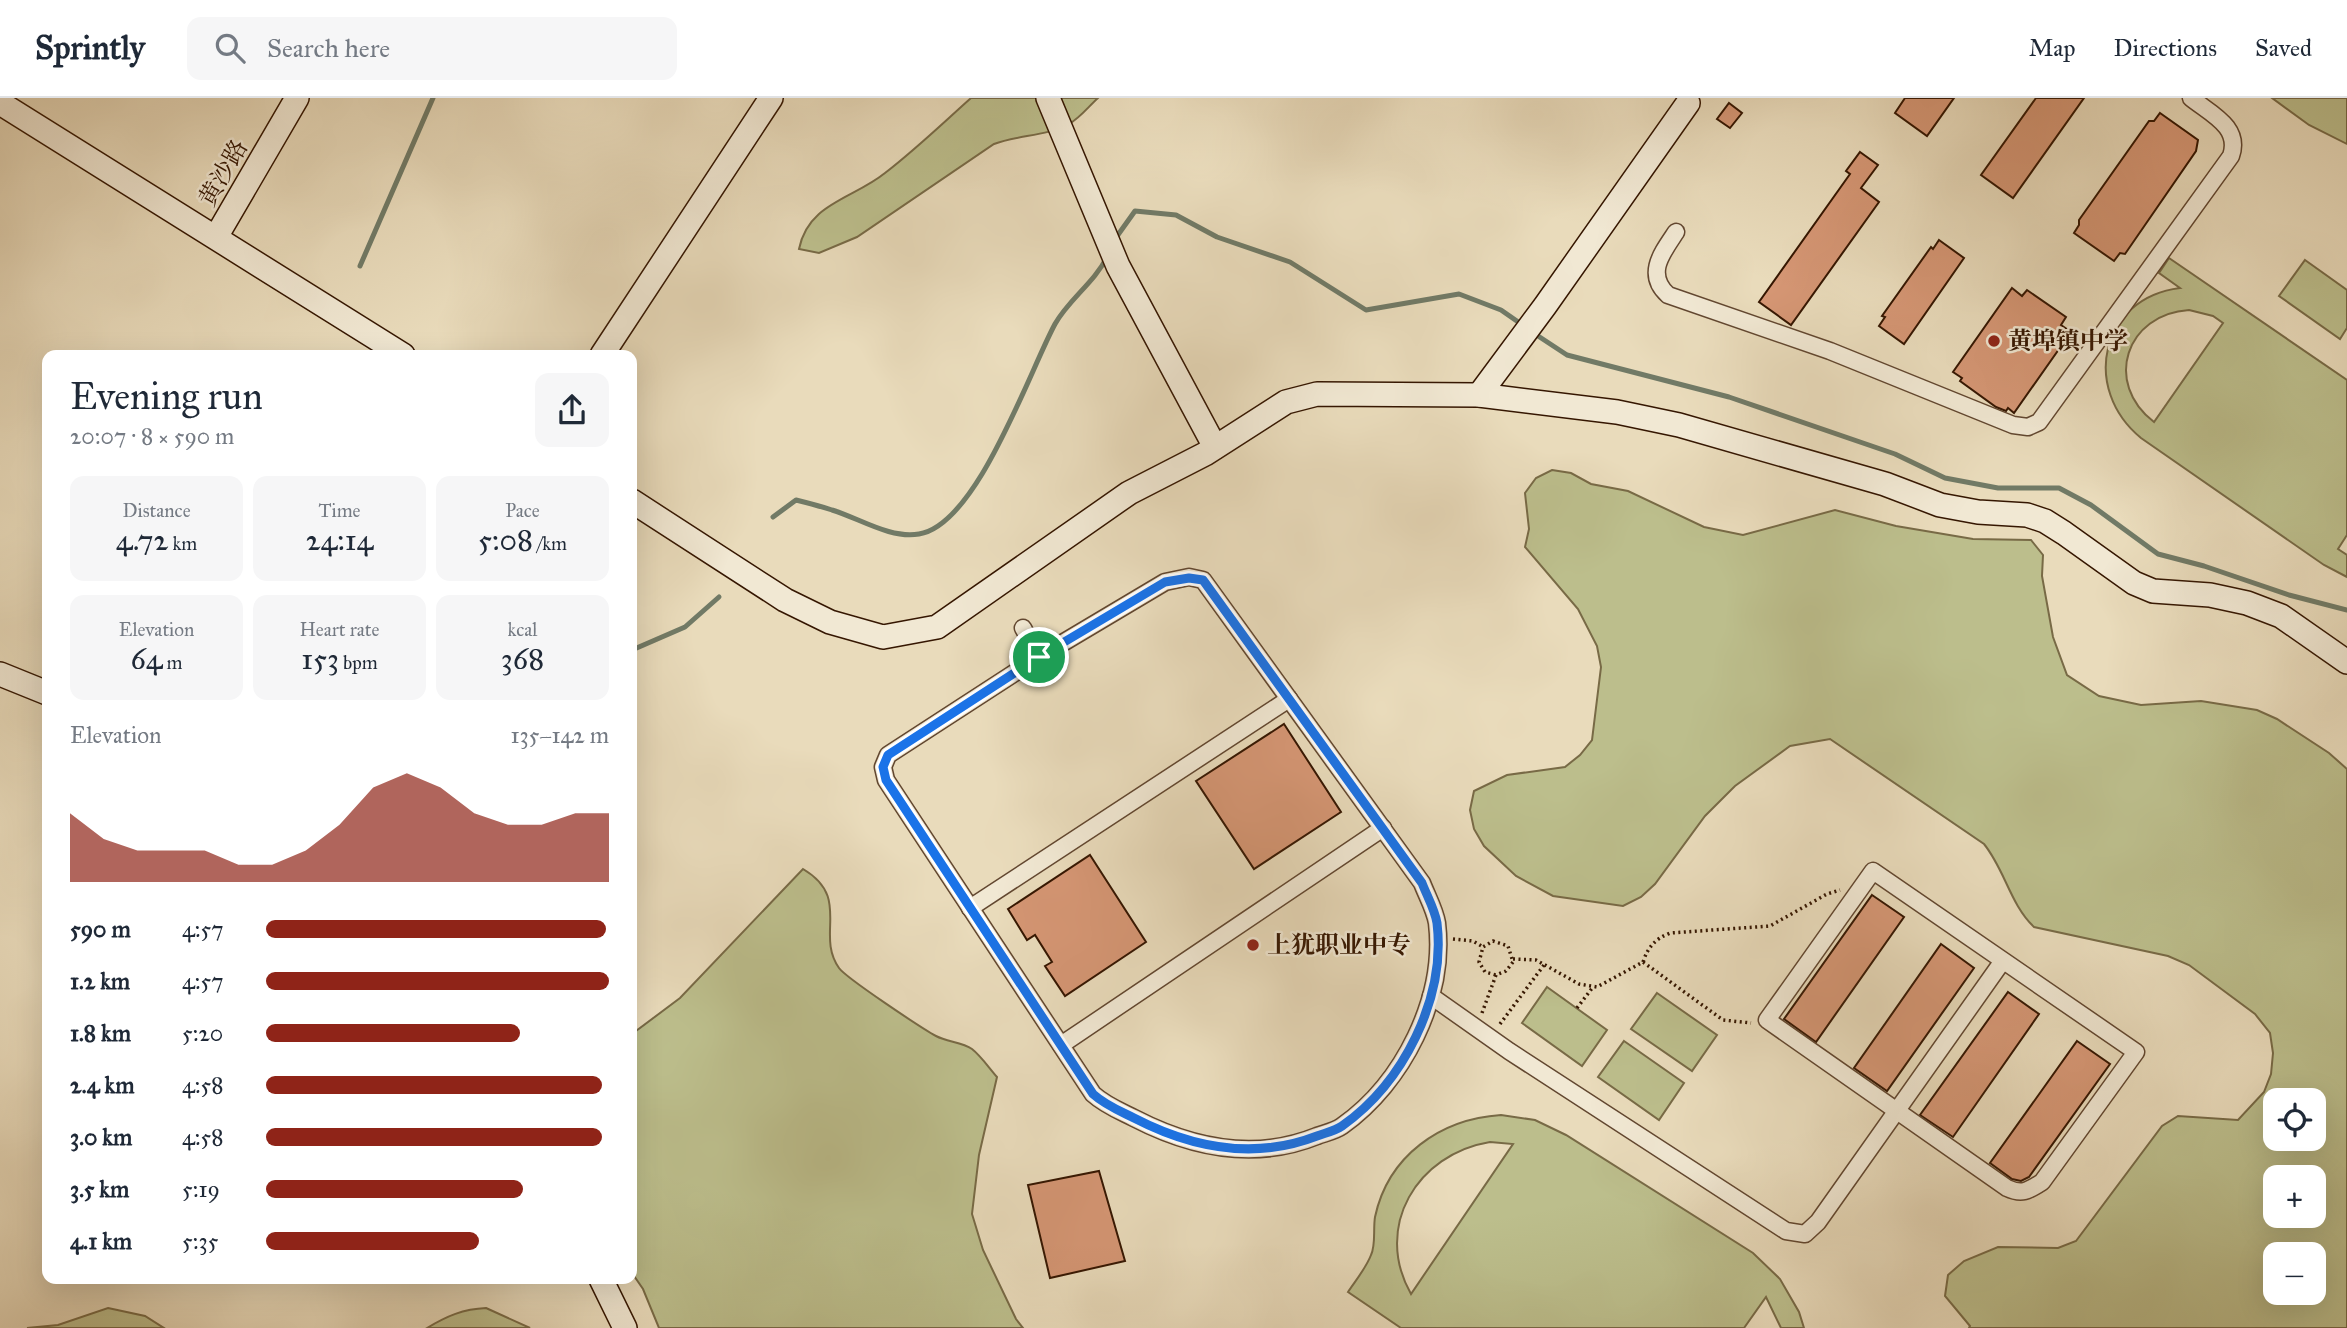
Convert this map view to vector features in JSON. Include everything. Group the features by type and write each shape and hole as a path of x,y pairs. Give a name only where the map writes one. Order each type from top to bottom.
{"street":[{"name":"黄沙路","path":"216,237 297,98"},
{"path":"605,350 771,98"},
{"path":"1048,98 1118,266 1215,447"},
{"path":"1676,232 1658,258 1655,270 1661,289 1668,295 1830,351 2013,425 2028,427 2039,422 2231,156 2234,135 2227,126 2190,98"},
{"path":"0,103 395,350"},
{"path":"1479,395 1688,103"},
{"path":"637,504 785,600 830,622 883,637 937,627 1129,493 1215,447 1286,402 1317,394 1479,395 1617,412 1679,425 1885,484 1940,505 1978,512 2027,515 2055,527 2134,583 2153,591 2210,595 2269,612 2314,636 2347,662"},
{"path":"1189,578 1203,580 1289,699 1422,883 1437,922 1431,996 1414,1041 1383,1088 1340,1127 1302,1142 1269,1149 1213,1147 1162,1133 1102,1102 1093,1094 886,780 883,767 888,755 1039,657 1165,582 1189,578"},
{"path":"1023,628 1039,657"},
{"path":"0,674 42,691"},
{"path":"971,908 1289,699"},
{"path":"1061,1045 1383,828"},
{"path":"1873,871 2003,962 2136,1052 2042,1182 2026,1192 2017,1193 2007,1188 1767,1020 1873,871"},
{"path":"1431,996 1786,1231 1805,1234 1818,1222 2003,962"},
{"path":"603,1284 625,1328"}],"path":[{"path":"1513,959 1536,960 1579,984 1597,987 1643,962 1647,950 1659,938 1670,933 1770,926 1826,894 1846,890"},
{"path":"1450,939 1473,940 1483,947"},
{"path":"1493,941 1503,943 1511,951 1513,959 1507,971 1496,975 1481,968 1479,957 1483,947 1493,941"},
{"path":"1643,962 1723,1020 1751,1023"},
{"path":"1500,1024 1544,965"},
{"path":"1482,1013 1496,975"},
{"path":"1577,1008 1592,986"}],"green space":[{"path":"971,98 1098,98 1077,119 1060,128 994,144 857,237 819,253 799,249 812,221 822,212 885,173"},
{"path":"2272,98 2347,98 2347,144 2309,125"},
{"path":"2169,258 2347,380 2347,535 2338,549 2347,555 2347,577 2324,565 2141,438 2122,418 2111,395 2106,372 2108,348 2117,327 2132,309 2153,295 2180,288 2159,273","holes":["2189,310 2213,316 2223,323 2154,422 2138,406 2129,389 2126,370 2129,353 2137,337 2150,324 2167,314"]},
{"path":"2305,260 2347,290 2347,328 2340,339 2279,296"},
{"path":"1552,470 1571,473 1591,484 1628,491 1704,527 1743,535 1835,510 1896,526 1973,539 2031,540 2043,555 2042,576 2053,637 2067,675 2099,696 2141,705 2201,701 2257,710 2277,719 2329,753 2347,769 2347,1328 1969,1328 1945,1296 1948,1275 1964,1261 1998,1247 2058,1248 2076,1241 2162,1126 2178,1116 2238,1120 2263,1093 2263,1151 2326,1151 2326,1088 2266,1088 2271,1074 2273,1053 2270,1033 2255,1014 2189,965 2168,956 2034,927 2019,908 1984,844 1830,739 1790,746 1735,786 1705,816 1655,884 1641,897 1623,906 1553,896 1516,876 1484,846 1474,829 1470,810 1474,791 1507,775 1565,767 1580,755 1592,740 1601,667 1597,646 1578,609 1525,547 1529,529 1525,493 1536,478"},
{"path":"803,869 818,880 830,904 830,942 839,968 869,992 928,1031 972,1049 997,1077 979,1155 972,1214 983,1250 1016,1319 1023,1328 659,1328 637,1280 637,1030 680,998"},
{"path":"1547,987 1607,1030 1582,1066 1522,1023"},
{"path":"1657,993 1717,1035 1692,1071 1631,1029"},
{"path":"1624,1041 1684,1083 1659,1120 1598,1077"},
{"path":"1501,1115 1535,1120 1566,1135 1753,1253 1780,1279 1799,1312 1804,1328 1781,1328 1766,1297 1744,1328 1401,1328 1348,1292 1373,1251 1375,1217 1382,1195 1404,1159 1420,1145 1457,1124","holes":["1490,1142 1513,1144 1411,1294 1400,1269 1397,1244 1400,1220 1409,1197 1423,1178 1442,1161 1464,1149"]},
{"path":"108,1308 145,1316 164,1328 27,1328 58,1325"},
{"path":"486,1308 530,1328 427,1328 455,1314"}],"building":[{"path":"1905,98 1954,98 1927,136 1895,113"},
{"path":"2036,98 2084,98 2013,198 1981,175"},
{"path":"1729,103 1742,113 1730,128 1717,119"},
{"path":"2160,113 2198,140 2196,151 2125,254 2120,253 2114,261 2074,233 2079,220 2149,121 2154,121"},
{"path":"1860,152 1878,165 1861,188 1879,202 1791,325 1759,302 1850,174 1846,171"},
{"path":"1939,240 1964,258 1904,344 1879,326 1885,317 1882,316 1931,247 1933,249"},
{"path":"2012,288 2022,296 2027,290 2066,317 2061,325 2071,332 2014,413 2008,408 2006,411 1996,407 1960,381 1962,378 1953,372"},
{"path":"1284,724 1341,812 1254,869 1196,781"},
{"path":"1090,855 1146,942 1065,996 1045,966 1052,962 1035,935 1027,940 1008,909"},
{"path":"1872,895 1904,917 1816,1042 1784,1019"},
{"path":"1941,944 1974,968 1887,1091 1854,1068"},
{"path":"2008,992 2039,1014 1953,1137 1920,1115"},
{"path":"2077,1041 2110,1064 2029,1177 2021,1181 2012,1179 1990,1163"},
{"path":"1099,1171 1125,1261 1050,1278 1028,1185"}],"waterway":[{"path":"360,266 433,98"},
{"path":"1115,239 1135,211 1176,215 1217,237 1290,262 1366,310 1459,294 1501,310 1524,326"},
{"path":"773,517 796,500 832,510 875,527 908,535 919,534 940,524 961,504 981,476 999,444 1055,324 1107,257"},
{"path":"1532,332 1567,355 1729,397 1895,454 1945,478 1998,488 2059,488 2091,505 2158,554 2347,610"},
{"path":"637,648 685,627 719,597"}],"place":[{"name":"黄埠镇中学","path":"1994,341"},
{"name":"上犹职业中专","path":"1253,945"}],"route":[{"path":"1189,578 1203,580 1422,883 1437,922 1431,996 1414,1041 1383,1088 1340,1127 1302,1142 1269,1149 1226,1149 1200,1145 1162,1133 1102,1102 1093,1094 886,780 883,767 888,755 1039,657 1165,582 1189,578"}]}
